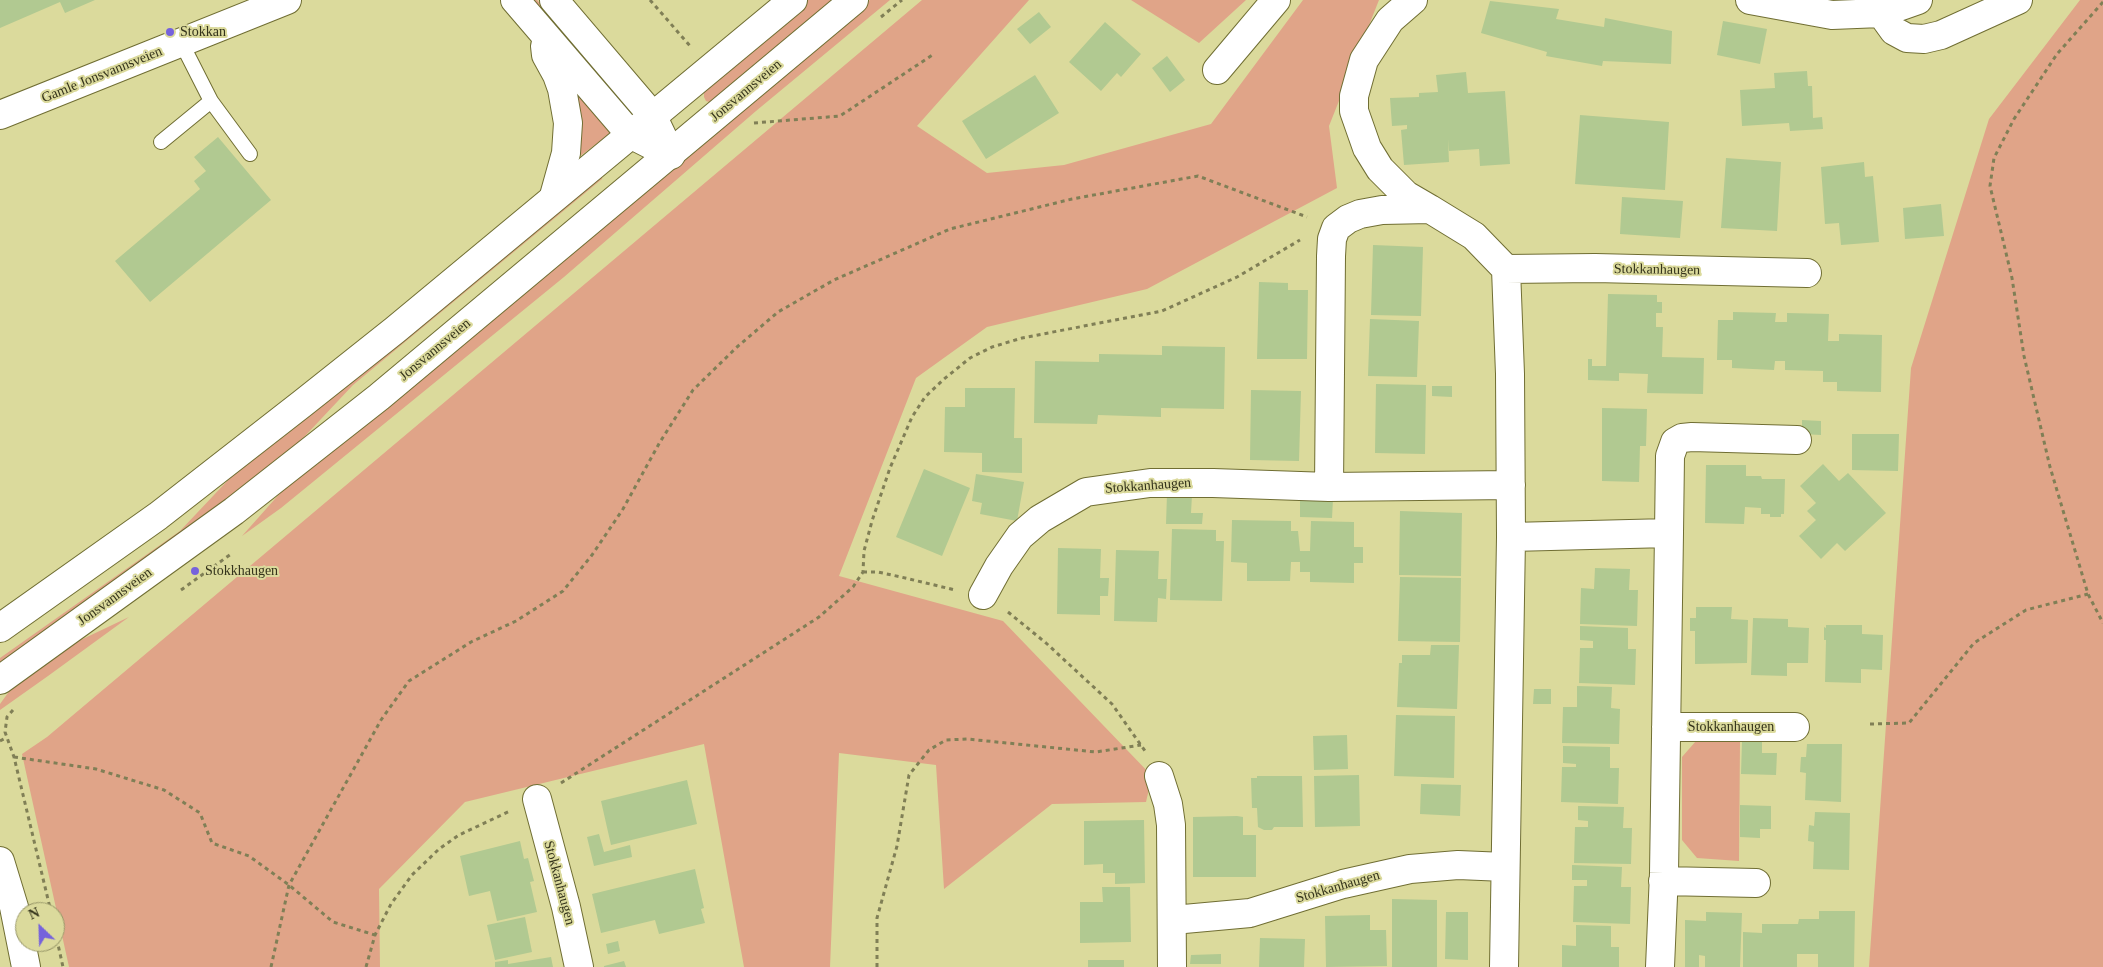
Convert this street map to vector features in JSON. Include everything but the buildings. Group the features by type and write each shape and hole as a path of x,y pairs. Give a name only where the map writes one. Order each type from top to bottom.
{"street":[{"name":"Gamle Jonsvannsveien","path":"0,116 287,0"},
{"path":"515,0 630,134 671,155"},
{"path":"554,0 652,115 671,155"},
{"path":"0,628 158,516 395,330 554,196 793,0"},
{"name":"Jonsvannsveien","path":"0,680 234,511 379,396 671,155 854,0"},
{"path":"1217,70 1276,0"},
{"path":"1413,0 1390,20 1364,60 1354,96 1354,111 1367,148 1380,169 1406,195 1474,236 1506,269 1510,374 1511,536 1504,967"},
{"path":"1750,0 1832,15 1881,12 1918,0"},
{"path":"1881,12 1894,31 1907,38 1924,39 1941,35 2018,0"},
{"path":"543,32 546,55 562,89 568,123 566,153 554,196"},
{"path":"1329,487 1332,238 1336,228 1348,219 1360,214 1382,210 1430,208"},
{"name":"Stokkanhaugen","path":"1506,269 1595,268 1808,273"},
{"path":"1660,967 1670,456 1675,442 1682,438 1797,440"},
{"name":"Stokkanhaugen","path":"983,595 998,566 1020,536 1040,518 1086,492 1150,484 1213,482 1329,487 1510,485"},
{"path":"1511,536 1669,534"},
{"name":"Stokkanhaugen","path":"1666,727 1796,727"},
{"path":"1159,776 1168,804 1171,825 1172,967"},
{"name":"Stokkanhaugen","path":"537,799 566,908 579,967"},
{"path":"0,861 14,907 26,967"},
{"name":"Stokkanhaugen","path":"1173,920 1250,913 1343,884 1410,869 1458,865 1505,867"},
{"path":"1663,881 1756,883"}],"lane":[{"path":"182,44 211,101 250,154"},
{"path":"161,142 211,101"}],"path":[{"path":"650,0 695,52"},
{"path":"2103,2 2057,54 2014,119 1994,158 1990,186 2012,278 2024,356 2050,467 2088,594 2103,623"},
{"path":"755,124 840,116 934,54"},
{"path":"272,967 289,885 381,720 409,681 471,642 516,621 563,591 592,555 618,517 660,442 694,390 737,347 778,312 834,280 950,229 1072,199 1198,176 1336,228"},
{"path":"366,967 375,935 391,904 407,882 439,849 459,835 537,799 819,616 853,588 863,572 864,552 872,522 890,468 912,417 925,397 944,378 970,358 992,347 1022,338 1162,311 1237,277 1311,234 1336,228"},
{"path":"863,572 886,574 983,595 1021,622 1112,704 1141,745 1159,776"},
{"path":"1870,724 1908,723 1974,643 2026,610 2088,594"},
{"path":"0,742 6,738 14,757 49,902"},
{"path":"877,967 877,918 897,846 910,775 929,750 946,740 967,739 1096,752 1141,745"},
{"path":"14,757 96,769 164,790 200,813 212,843 250,856 289,885 332,922 375,935"},
{"path":"60,952 63,967"}],"shaded area":[{"path":"529,0 537,0 625,103 626,107 623,109"},
{"path":"807,0 838,0 712,103 706,101 704,87"},
{"path":"870,0 890,0 756,111 564,277 281,508 242,536 282,491 303,473"},
{"path":"922,0 1029,0 917,126 987,173 1064,165 1211,124 1303,0 1379,0 1329,126 1337,188 1147,289 987,327 916,378 839,576 1003,621 1152,776 1146,802 1052,804 944,889 936,765 839,753 830,967 744,967 704,744 465,802 379,889 380,967 69,967 65,949 65,902 55,902 22,754 47,737"},
{"path":"1131,0 1246,0 1199,43"},
{"path":"2080,0 2103,0 2103,967 1869,967 1911,368 1989,119"},
{"path":"578,91 613,131 579,157 577,156 576,92"},
{"path":"603,173 602,179 353,385 274,469 0,667 0,658 180,531 246,461"},
{"path":"129,617 0,710 0,704 13,686 68,646"},
{"path":"1696,741 1740,742 1739,861 1697,858 1682,840 1682,757"}],"place":[{"name":"Stokkan","path":"170,32"},
{"name":"Stokkhaugen","path":"195,571"}]}
